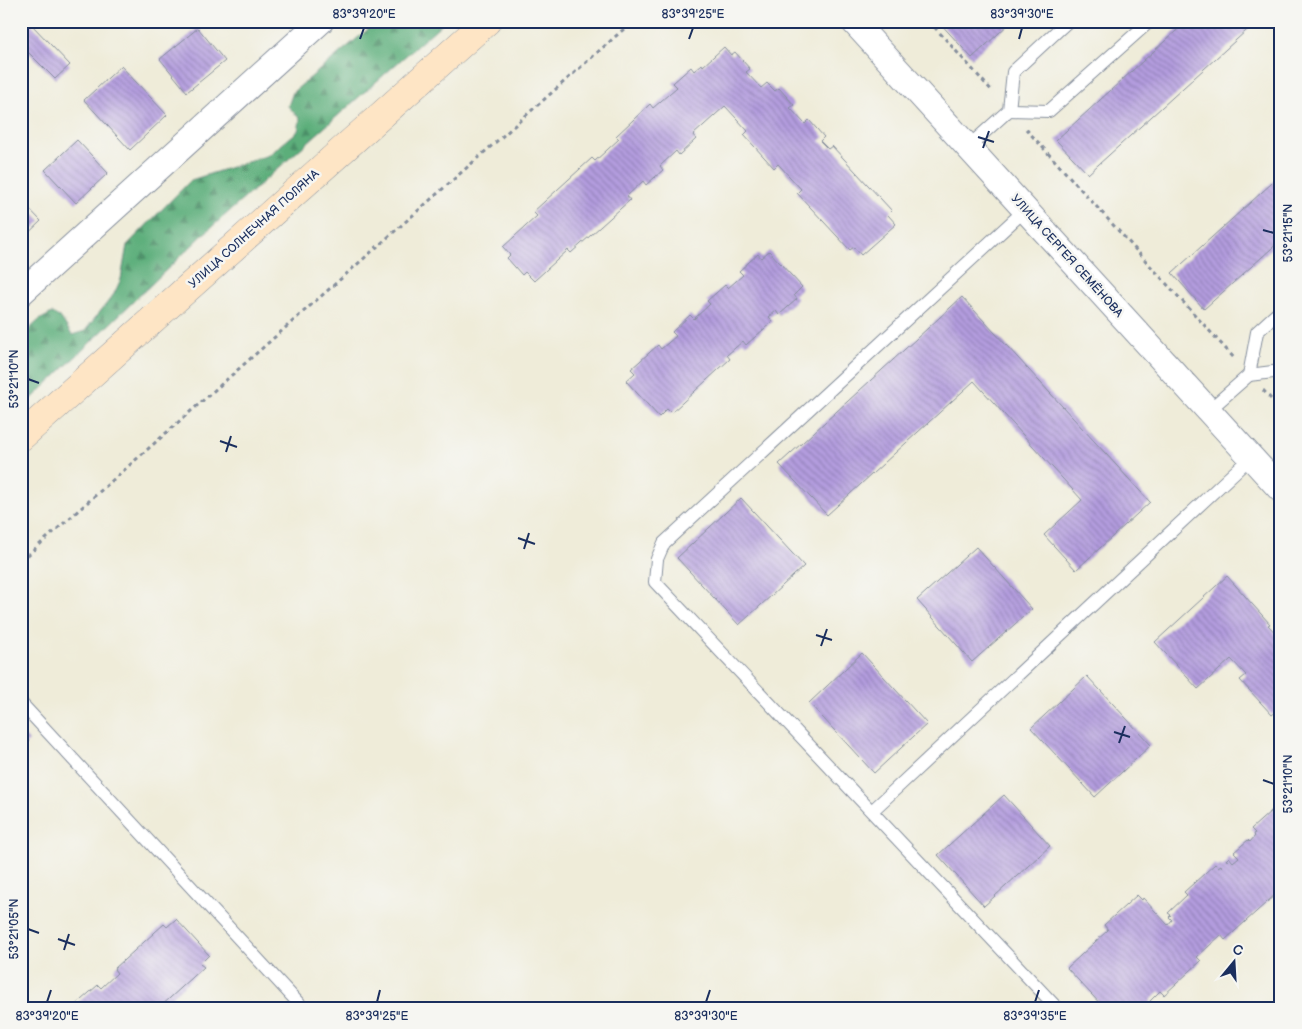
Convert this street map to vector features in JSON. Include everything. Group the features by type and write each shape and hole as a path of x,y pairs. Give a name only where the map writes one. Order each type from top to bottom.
{"street":[{"path":"21,293 321,21"},
{"name":"УЛИЦА СОЛНЕЧНАЯ ПОЛЯНА","path":"21,437 487,21"},
{"name":"УЛИЦА СЕРГЕЯ СЕМЁНОВА","path":"853,21 1281,490"}],"lane":[{"path":"968,146 1009,110 1013,72 1068,21"},
{"path":"1009,110 1049,112 1150,21"},
{"path":"1025,210 664,543 657,560 655,582 1057,1008"},
{"path":"1249,375 1257,332 1281,310"},
{"path":"1208,411 1249,375 1281,371"},
{"path":"872,811 1251,458"},
{"path":"21,703 303,1008"}],"path":[{"path":"21,562 633,21"},
{"path":"928,21 1281,410"}],"green space":[{"path":"378,21 445,21 205,233 21,409 21,337 39,320 52,313 61,318 72,335 85,331 114,294 121,279 127,245 191,180 269,155 298,131 300,119 288,106 293,92"}],"building":[{"path":"21,21 34,21 31,24 70,65 55,79 21,45"},
{"path":"938,21 1012,21 972,58"},
{"path":"1187,21 1257,21 1088,174 1056,140"},
{"path":"198,28 225,61 187,92 160,59"},
{"path":"724,47 731,55 735,52 750,69 746,72 761,88 767,83 775,91 779,88 794,105 790,108 805,124 809,120 824,137 820,141 828,149 832,146 892,211 888,215 896,224 861,255 854,247 850,250 797,193 801,189 778,164 774,168 744,135 748,131 725,106 693,135 696,139 679,155 676,151 660,166 663,170 646,185 643,181 627,196 630,200 571,253 568,250 534,281 525,272 522,275 507,258 510,255 503,247 537,216 533,212 592,158 595,161 619,139 616,136 650,104 653,108 677,87 673,83 691,67 694,71 702,64 703,66"},
{"path":"121,66 167,115 130,150 84,100"},
{"path":"77,140 108,173 76,203 45,170"},
{"path":"1281,175 1281,240 1204,309 1172,273"},
{"path":"21,200 41,221 21,240"},
{"path":"769,251 802,287 794,295 797,299 779,315 776,311 769,317 773,321 746,345 743,341 727,355 730,359 671,413 667,409 659,417 626,381 635,373 631,369 658,345 661,349 676,336 672,332 690,315 694,319 710,304 707,301 725,285 728,288 743,275 739,271 758,254 761,258"},
{"path":"962,297 1150,502 1076,570 1044,535 1082,500 974,381 827,515 779,464"},
{"path":"741,498 804,566 739,625 677,558"},
{"path":"976,547 1032,609 972,662 917,600"},
{"path":"1227,576 1281,639 1281,708 1272,715 1240,680 1246,675 1231,659 1198,689 1155,642"},
{"path":"862,653 927,724 874,773 809,703"},
{"path":"1087,676 1151,745 1095,797 1031,728"},
{"path":"21,732 29,741 21,748"},
{"path":"1004,795 1050,846 984,906 938,855"},
{"path":"1281,802 1281,884 1274,890 1277,893 1225,940 1221,935 1197,957 1201,961 1164,995 1160,991 1150,1001 1153,1005 1150,1008 1104,1008 1067,968 1108,930 1104,925 1137,895 1142,900 1143,898 1168,925 1172,920 1169,917 1171,915 1168,913 1187,895 1184,892 1215,864 1218,867 1221,865 1222,867 1229,857 1233,862 1239,857 1234,852 1248,840 1250,842 1255,836 1251,829"},
{"path":"176,919 209,955 200,964 204,967 159,1008 72,1008 98,985 101,988 117,973 114,969 164,924 167,927"}]}
